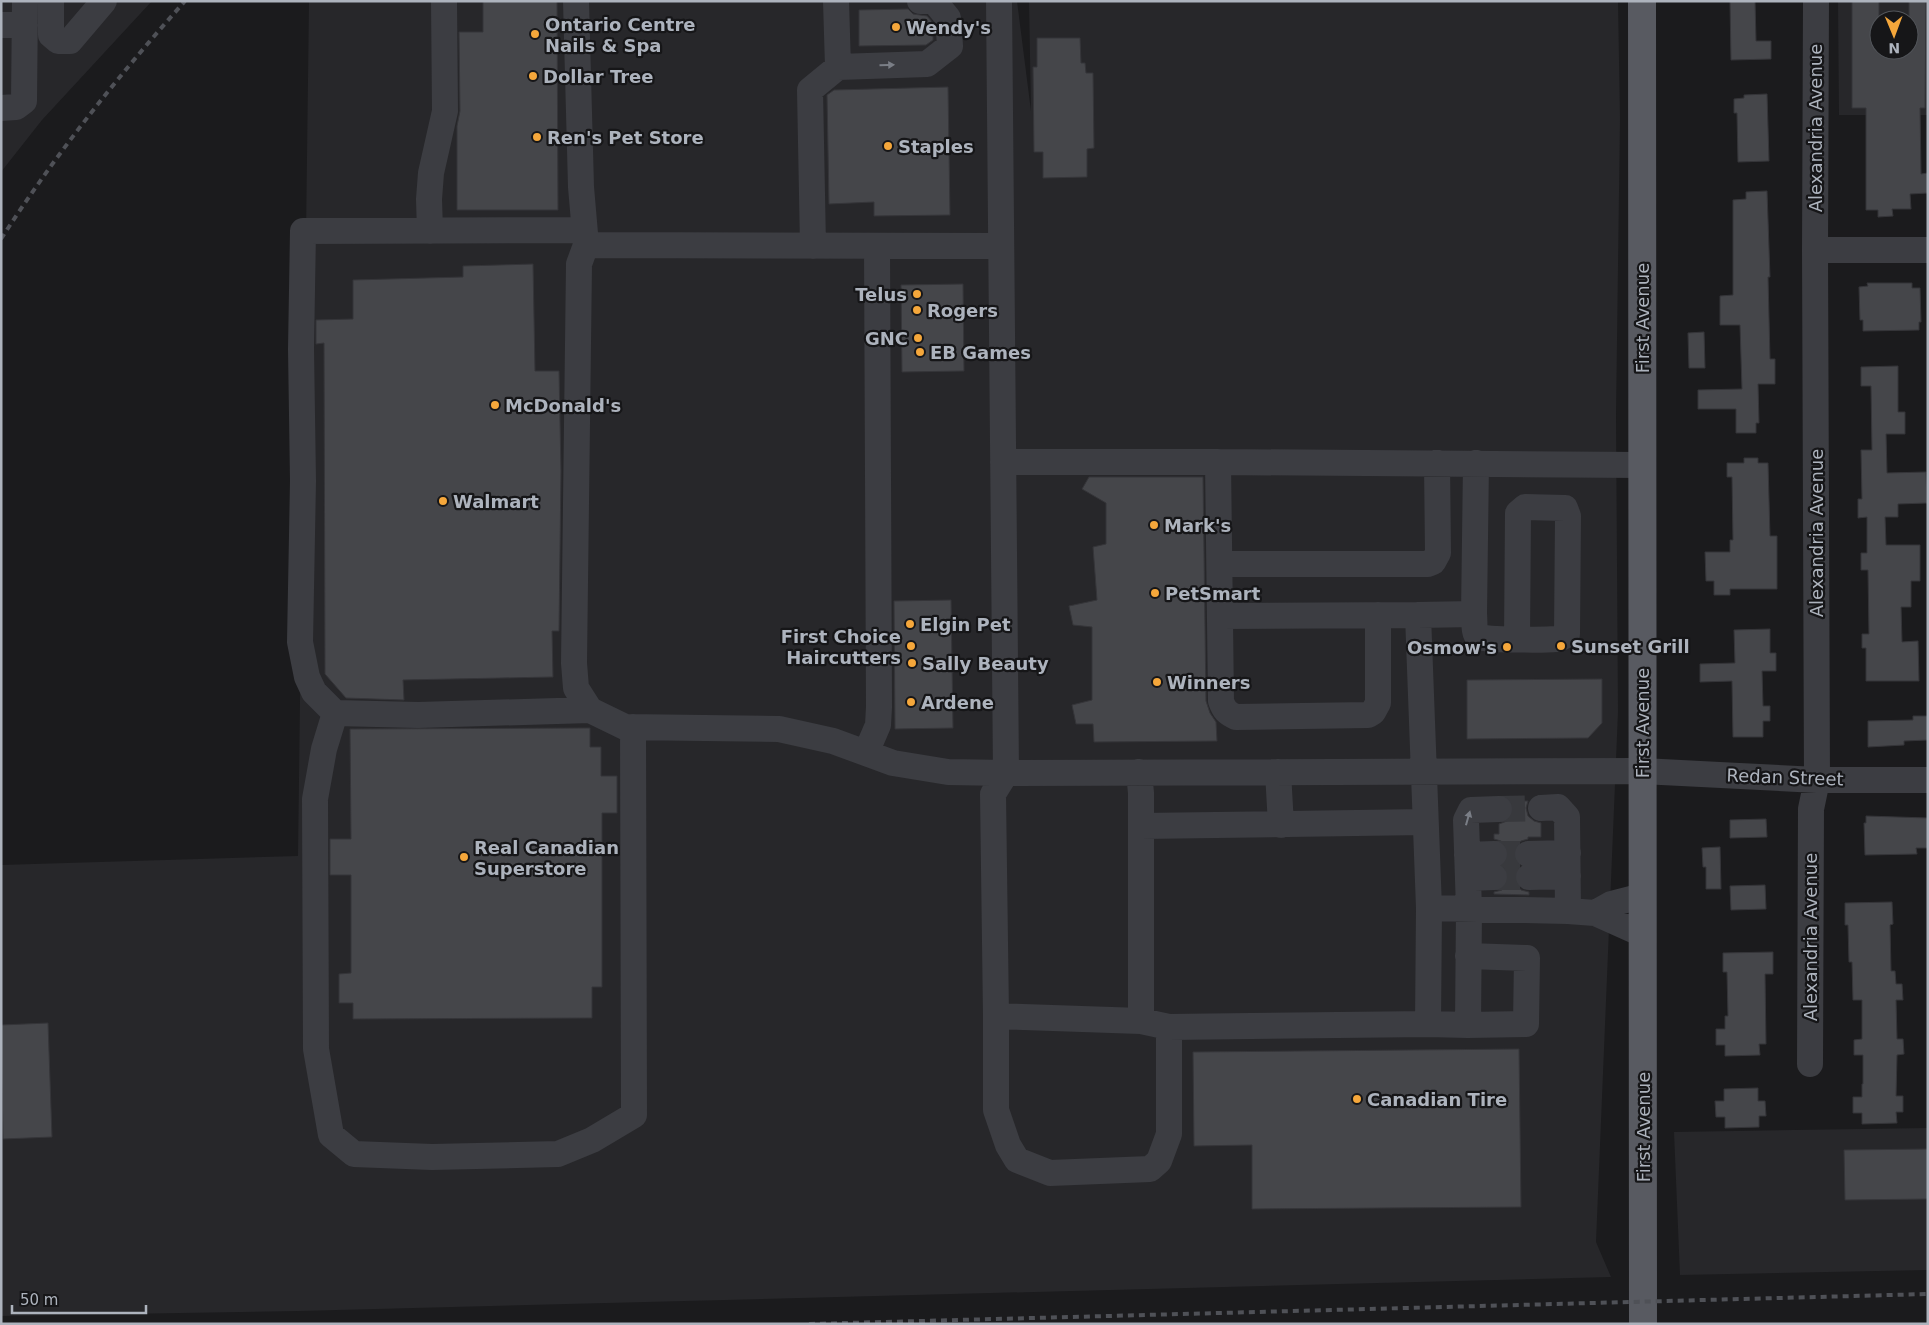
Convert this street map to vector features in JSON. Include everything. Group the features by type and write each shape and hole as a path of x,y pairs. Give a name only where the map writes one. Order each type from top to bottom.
{"main road":[{"name":"First Avenue","path":"1642,1 1643,1324"}],"street":[{"path":"51,1 51,35 58,41 70,41 76,36 104,1"},
{"path":"430,231 429,199 431,173 445,111 444,1"},
{"path":"576,1 581,187 585,238 579,264 574,663 576,688 590,710"},
{"path":"836,1 838,67"},
{"path":"813,246 810,90 838,67 927,64 950,46 948,18 934,1 920,1"},
{"path":"999,1 1006,773 993,794 996,1110 1008,1145 1017,1160 1050,1173 1150,1169 1159,1161 1169,1134 1169,1028"},
{"name":"Alexandria Avenue","path":"1810,1064 1811,809 1817,780 1816,1"},
{"path":"1,108 16,108 24,100 13,76 17,17"},
{"path":"590,710 418,714 334,713 314,692 307,677 300,642 303,481 303,232 430,231 813,246 1001,246"},
{"path":"866,753 878,725 879,707 876,246"},
{"path":"1815,250 1928,250"},
{"path":"1003,462 1642,465"},
{"path":"1218,462 1221,701 1223,708 1229,714 1236,717 1368,715 1373,712 1378,703 1378,614"},
{"path":"1220,564 1428,564 1433,562 1438,549 1437,463"},
{"path":"1476,463 1474,614 1475,632 1478,637 1517,639 1558,639 1567,634 1568,516 1565,508 1525,507 1518,512 1517,639"},
{"path":"1220,616 1474,614"},
{"path":"1418,615 1429,908 1428,1024"},
{"name":"Redan Street","path":"590,710 625,727 779,729 833,741 893,763 948,772 1642,771 1817,780 1928,780"},
{"path":"334,713 324,749 315,799 316,1049 331,1135 354,1154 432,1157 558,1154 592,1140 634,1115 633,727"},
{"path":"1139,772 1141,826 1141,1020"},
{"path":"1278,772 1281,825"},
{"path":"1540,808 1558,807 1567,817 1568,910"},
{"path":"1468,1025 1469,909 1466,820 1471,810 1499,809"},
{"path":"1141,826 1425,822"},
{"path":"1528,865 1568,865"},
{"path":"1467,866 1494,866"},
{"path":"1595,913 1611,904 1642,896"},
{"path":"1429,908 1568,910 1595,913 1642,934"},
{"path":"996,1016 1141,1020 1169,1028 1526,1024 1527,958 1468,956"}],"shaded area":[{"path":"1,1 152,1 42,120 1,172"},
{"path":"309,1 1017,1 1031,111 1029,1 1618,1 1620,119 1616,415 1618,712 1596,1242 1611,1277 299,1311 1,1316 1,865 298,856"},
{"path":"1838,1 1928,1 1928,115 1839,115"},
{"path":"1928,1128 1928,1270 1680,1275 1674,1132"}],"building":[{"path":"483,1 557,1 558,210 457,210 457,126 460,111 459,32 483,32"},
{"path":"1730,1 1755,1 1756,41 1771,41 1771,59 1731,60"},
{"path":"1852,1 1879,1 1879,10 1869,10 1869,60 1919,60 1919,10 1909,10 1909,1 1926,1 1925,108 1920,108 1921,174 1928,173 1928,193 1910,194 1911,209 1892,209 1893,216 1878,217 1878,210 1866,210 1866,108 1852,108"},
{"name":"Wendy's","path":"908,9 913,14 927,16 933,23 933,40 926,45 859,46 859,10"},
{"path":"1037,38 1080,38 1081,63 1085,63 1086,73 1093,73 1094,148 1087,149 1087,177 1043,178 1043,152 1034,152 1033,67 1037,67"},
{"name":"Staples","path":"948,87 950,215 874,216 874,202 829,204 827,95 834,90"},
{"path":"1767,94 1769,161 1738,162 1737,113 1734,113 1734,99 1744,98 1744,95"},
{"path":"1767,191 1770,359 1775,359 1775,384 1758,384 1759,423 1756,423 1756,433 1736,433 1736,409 1698,409 1698,390 1742,389 1740,325 1720,325 1720,296 1733,295 1733,200 1746,199 1746,192"},
{"name":"Walmart","path":"533,264 535,371 559,371 561,472 559,631 552,631 553,677 403,680 404,700 346,698 325,674 324,343 316,344 316,320 353,319 353,280 463,277 463,266"},
{"path":"1867,283 1912,283 1912,288 1920,288 1921,322 1919,322 1919,330 1863,331 1863,320 1860,320 1859,287 1868,286"},
{"path":"963,284 964,371 902,372 901,285"},
{"path":"1704,332 1705,368 1689,368 1688,333"},
{"path":"1898,366 1898,412 1905,412 1905,434 1886,434 1887,473 1926,472 1927,503 1898,504 1898,517 1885,517 1886,545 1920,545 1920,581 1911,581 1911,607 1901,607 1902,642 1918,641 1919,681 1866,681 1866,648 1862,648 1862,634 1869,634 1868,570 1861,570 1861,553 1867,553 1867,517 1858,518 1858,499 1862,499 1861,450 1872,450 1871,386 1861,386 1861,367"},
{"path":"1744,458 1758,458 1758,463 1768,463 1770,536 1777,536 1777,589 1730,589 1730,595 1714,595 1714,581 1706,581 1705,552 1730,552 1730,540 1733,540 1732,477 1727,477 1727,463 1744,463"},
{"path":"1089,477 1203,477 1206,701 1210,713 1216,722 1217,741 1094,742 1093,724 1076,724 1072,705 1092,700 1092,627 1073,625 1069,606 1097,600 1093,547 1106,544 1106,503 1082,489"},
{"path":"951,600 953,728 895,729 894,601"},
{"path":"1770,629 1770,653 1776,653 1776,671 1762,671 1763,706 1770,706 1770,721 1763,721 1763,737 1733,737 1732,681 1700,682 1700,664 1735,663 1734,630"},
{"path":"1602,679 1602,723 1588,738 1467,739 1467,680"},
{"path":"1913,716 1928,716 1928,740 1904,741 1904,745 1868,747 1868,721 1913,720"},
{"name":"Real Canadian Superstore","path":"590,728 590,747 601,747 601,776 617,776 617,813 602,813 602,987 592,987 592,1018 353,1019 353,1003 339,1003 339,974 351,973 351,875 330,875 330,839 351,839 350,729"},
{"path":"1511,801 1528,801 1526,808 1528,816 1534,821 1541,823 1541,837 1528,837 1528,839 1521,841 1515,846 1513,854 1519,866 1514,877 1516,884 1521,890 1529,892 1529,895 1494,894 1494,892 1502,890 1507,884 1509,877 1507,869 1503,866 1509,854 1507,846 1501,841 1494,839 1494,834 1499,834 1499,824 1507,821 1512,816 1514,808"},
{"path":"1866,816 1928,818 1928,848 1916,848 1917,854 1865,855 1864,823 1866,823"},
{"path":"1766,819 1767,837 1730,838 1730,820"},
{"path":"1720,847 1721,889 1706,889 1706,867 1703,867 1702,848"},
{"path":"1765,885 1766,909 1731,910 1730,886"},
{"path":"1892,902 1893,924 1890,925 1891,971 1895,971 1896,984 1902,984 1903,1000 1896,1000 1897,1039 1903,1039 1904,1054 1897,1055 1896,1096 1903,1096 1903,1112 1896,1112 1897,1123 1862,1124 1862,1113 1853,1113 1853,1097 1862,1097 1863,1055 1854,1055 1854,1040 1862,1039 1862,1000 1853,1000 1852,962 1849,962 1848,925 1845,925 1845,903"},
{"path":"1773,952 1773,974 1765,974 1766,1044 1759,1044 1760,1055 1725,1056 1725,1045 1716,1045 1716,1029 1725,1029 1725,1016 1728,1016 1727,972 1723,972 1723,953"},
{"path":"48,1023 52,1137 3,1139 1,1025"},
{"name":"Canadian Tire","path":"1519,1049 1521,1207 1252,1209 1252,1145 1194,1146 1193,1052"},
{"path":"1758,1088 1758,1101 1765,1101 1766,1116 1759,1116 1759,1127 1725,1128 1725,1117 1716,1117 1715,1101 1724,1101 1724,1089"},
{"path":"1928,1149 1928,1199 1845,1200 1844,1150"}],"tunnel":[{"path":"1499,809 1541,808"},
{"path":"1494,854 1528,854"},
{"path":"1494,877 1529,877"}],"railway":[{"path":"1,239 43,177 88,117 185,1"},
{"path":"809,1324 1928,1294"}],"place":[{"name":"Wendy's","path":"896,27"},
{"name":"Ontario Centre Nails & Spa","path":"535,34"},
{"name":"Dollar Tree","path":"533,76"},
{"name":"Ren's Pet Store","path":"537,137"},
{"name":"Staples","path":"888,146"},
{"name":"Telus","path":"917,294"},
{"name":"Rogers","path":"917,310"},
{"name":"GNC","path":"918,338"},
{"name":"EB Games","path":"920,352"},
{"name":"McDonald's","path":"495,405"},
{"name":"Walmart","path":"443,501"},
{"name":"Mark's","path":"1154,525"},
{"name":"PetSmart","path":"1155,593"},
{"name":"Elgin Pet","path":"910,624"},
{"name":"First Choice Haircutters","path":"911,646"},
{"name":"Sunset Grill","path":"1561,646"},
{"name":"Osmow's","path":"1507,647"},
{"name":"Sally Beauty","path":"912,663"},
{"name":"Winners","path":"1157,682"},
{"name":"Ardene","path":"911,702"},
{"name":"Real Canadian Superstore","path":"464,857"},
{"name":"Canadian Tire","path":"1357,1099"}]}
